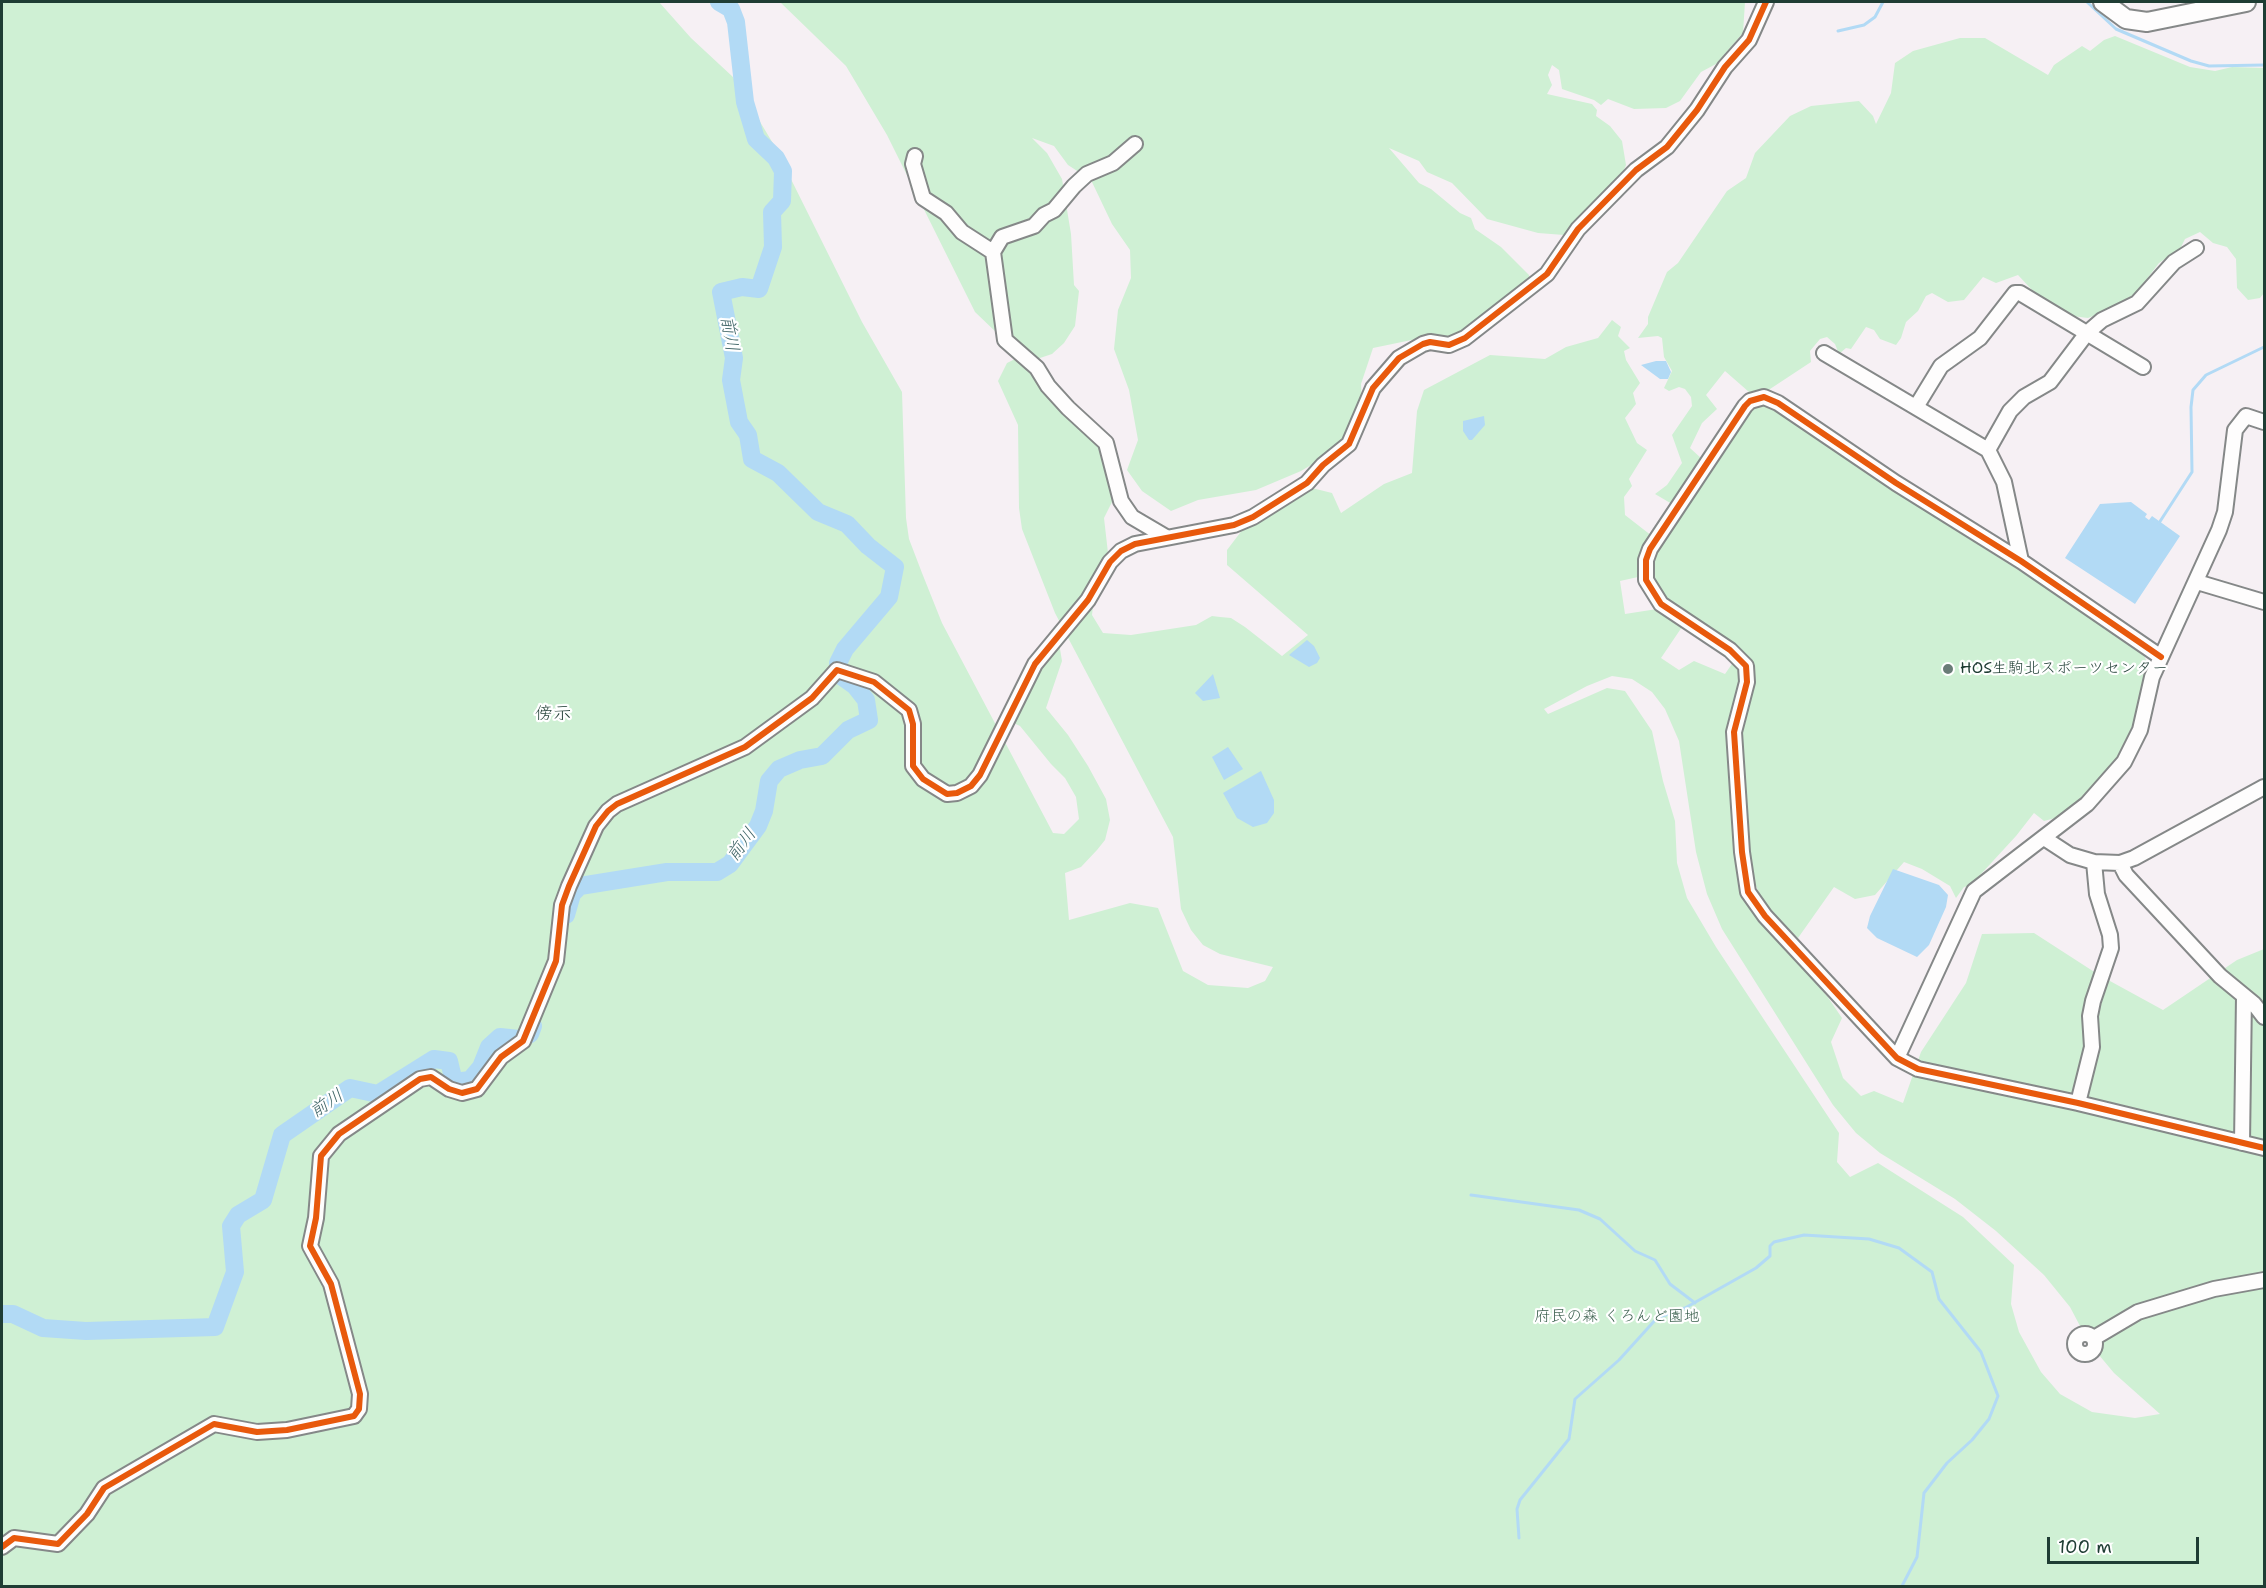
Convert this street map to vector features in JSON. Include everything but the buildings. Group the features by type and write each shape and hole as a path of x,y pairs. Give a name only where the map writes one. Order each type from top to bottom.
{"main road":[{"path":"2103,2 2126,19 2147,22 2246,2"}],"street":[{"path":"2,1547 14,1538 58,1544 87,1514 104,1488 214,1424 257,1432 287,1430 354,1416 359,1409 360,1394 331,1284 310,1246 316,1218 321,1156 339,1134 420,1079 431,1077 449,1089 462,1093 477,1089 501,1057 525,1037 556,961 562,905 596,826 608,811 618,804 745,747 812,698 841,670 874,682 904,704 912,716 913,766 936,790 947,794 957,793 970,786 980,775 1035,664 1088,600 1110,562 1121,551 1135,544 1234,525 1254,516 1307,483 1323,465 1348,444 1373,388 1399,358 1423,344 1430,342 1449,345 1465,338 1547,274 1578,229 1636,170 1667,147 1714,87 1725,68 1749,40 1766,2"},
{"path":"1135,144 1113,163 1088,174 1054,210 1044,215 1034,226 1002,237 993,252 1005,340 1037,368 1048,386 1068,408 1106,443 1121,501 1132,517 1166,537"},
{"path":"915,156 913,164 923,198 946,213 962,232 993,252"},
{"path":"1988,450 2010,411 2024,397 2050,382 2087,333 2102,320 2137,303 2166,270 2196,248"},
{"path":"1916,407 1941,366 1980,338 2015,293 2020,293 2143,367"},
{"path":"1824,352 1988,450 2004,482 2021,561"},
{"path":"2161,657 2021,561 1764,397 1750,401 1745,406 1650,549 1646,560 1646,580 1661,604 1730,650 1746,666 1747,682 1734,732 1742,852 1748,892 1765,916 1897,1058 1918,1069 2078,1103 2265,1148"},
{"path":"1897,1058 1974,891 2087,804 2124,762 2140,730 2152,677 2197,582 2224,512 2235,430 2246,416 2265,422"},
{"path":"2197,582 2265,602"},
{"path":"2044,838 2070,855 2094,862 2120,863 2143,853 2265,787"},
{"path":"2078,1103 2092,1047 2092,1008 2111,948 2110,934 2097,894 2094,862"},
{"path":"2120,863 2126,875 2220,976 2265,1017"},
{"path":"2242,1143 2244,996"},
{"path":"2094,1338 2138,1312 2214,1288 2265,1280"}],"green space":[{"name":"府民の森 くろんど園地","path":"2,2 659,2 691,38 733,77 774,145 862,322 902,392 906,518 909,539 942,623 1053,833 1064,834 1079,819 1076,797 1065,778 1020,726 1009,721 1058,637 1062,661 1046,708 1068,735 1088,766 1106,799 1110,820 1105,840 1097,850 1081,867 1065,873 1069,920 1130,903 1158,908 1183,971 1208,985 1248,988 1265,981 1273,967 1220,954 1203,945 1191,930 1181,909 1173,837 1055,613 1022,529 1019,508 1018,425 998,381 1007,363 1021,356 1101,440 1114,498 1104,518 1108,553 1097,572 1092,615 1103,633 1131,635 1196,625 1212,616 1231,618 1282,656 1308,635 1227,565 1227,550 1243,529 1312,488 1332,493 1341,513 1384,484 1412,473 1417,411 1424,390 1490,355 1545,359 1566,347 1598,338 1612,320 1621,327 1618,336 1630,348 1624,351 1626,360 1640,383 1633,393 1636,404 1625,418 1637,443 1647,450 1629,479 1632,486 1624,497 1625,515 1652,536 1639,566 1638,577 1620,581 1625,614 1657,609 1682,627 1661,658 1679,670 1694,661 1725,674 1734,661 1741,670 1728,728 1728,748 1736,867 1741,893 1747,904 1827,996 1842,1018 1831,1042 1843,1078 1861,1096 1874,1091 1903,1103 1921,1052 1966,983 1982,934 2034,933 2099,975 2163,1010 2237,960 2264,949 2264,1586 2,1586","holes":["1612,676 1632,679 1652,692 1665,709 1679,741 1696,852 1707,894 1722,929 1833,1105 1856,1133 1880,1153 1955,1199 1996,1231 2044,1275 2070,1307 2089,1343 2114,1373 2160,1414 2135,1418 2092,1412 2060,1394 2041,1372 2019,1332 2011,1304 2014,1265 1963,1217 1878,1163 1850,1177 1837,1162 1839,1133 1716,947 1687,898 1677,863 1675,821 1652,731 1625,691 1607,688 1548,714 1544,709 1587,686"]},
{"path":"780,2 1745,2 1743,33 1716,64 1701,72 1680,101 1666,108 1634,109 1608,99 1601,105 1594,100 1562,89 1559,70 1552,65 1548,75 1552,85 1547,94 1592,104 1597,110 1596,116 1610,126 1622,141 1626,165 1621,177 1601,202 1564,235 1538,233 1487,219 1452,183 1427,172 1419,161 1389,148 1419,183 1431,189 1460,213 1471,218 1475,229 1501,247 1529,275 1531,282 1458,338 1426,337 1373,348 1361,384 1362,403 1355,426 1336,450 1301,471 1256,490 1198,500 1171,511 1142,491 1127,470 1138,440 1129,390 1114,349 1118,310 1131,278 1130,250 1112,224 1091,180 1068,165 1054,146 1032,138 1047,153 1062,179 1071,234 1074,285 1079,291 1075,326 1064,343 1052,354 1034,360 998,334 975,312 887,135 846,66"},
{"path":"2115,36 2190,67 2215,71 2232,67 2264,68 2264,293 2260,298 2248,300 2237,288 2236,259 2227,247 2213,243 2200,232 2185,239 2180,249 2159,263 2137,292 2114,308 2088,318 2072,316 2032,290 2018,275 1996,283 1983,277 1964,300 1948,302 1932,293 1926,296 1918,311 1906,322 1896,345 1880,339 1874,330 1866,327 1851,349 1846,348 1839,354 1835,344 1827,337 1820,339 1810,351 1811,362 1767,391 1749,392 1725,371 1706,395 1717,409 1702,423 1690,448 1702,459 1672,504 1655,494 1667,485 1682,463 1672,435 1692,406 1691,397 1685,389 1679,387 1669,391 1664,388 1672,371 1664,357 1662,338 1658,336 1638,338 1648,324 1648,317 1667,272 1678,263 1727,191 1746,178 1755,153 1790,116 1811,106 1859,101 1873,116 1876,124 1891,93 1895,63 1913,51 1960,38 1985,38 2048,75 2054,65 2082,46 2090,51 2104,40"},
{"name":"HOS生駒北スポーツセンター","path":"1765,404 1892,490 2132,642 2142,651 2146,660 2140,706 2121,754 2077,802 2059,817 2044,821 2034,813 2016,836 1970,886 1964,887 1956,898 1950,886 1922,869 1904,862 1875,895 1855,899 1834,887 1798,938 1764,904 1749,870 1739,738 1750,665 1748,657 1669,603 1655,585 1652,567 1655,552 1749,410 1754,405"}],"water":[{"path":"1666,361 1671,372 1668,379 1660,379 1641,365"},
{"path":"1484,416 1485,425 1472,440 1469,440 1463,431 1463,421"},
{"path":"2131,502 2147,514 2145,517 2149,520 2152,516 2180,536 2135,604 2065,558 2100,504"},
{"path":"1307,640 1314,646 1320,658 1317,663 1309,667 1289,655"},
{"path":"1213,674 1220,698 1203,701 1195,693"},
{"path":"1228,747 1243,769 1224,780 1212,757"},
{"path":"1261,771 1274,800 1274,813 1267,823 1253,827 1237,818 1223,793"},
{"path":"1893,869 1939,885 1948,895 1946,907 1929,945 1917,957 1877,938 1867,928 1870,916"}],"waterway":[{"name":"前川","path":"566,915 572,894 580,886 667,872 717,872 730,864 758,826 764,811 769,781 779,769 800,760 822,756 848,730 869,720 866,700 855,686 841,676 838,663 845,649 889,597 895,567 868,546 847,524 818,512 778,473 752,459 748,435 739,422 731,380 734,358 721,292 742,287 759,289 773,247 772,212 782,201 783,171 776,158 756,139 745,102 736,22 731,9 719,2"},
{"path":"1838,31 1864,25 1875,17 1883,2"},
{"path":"2087,2 2116,29 2191,61 2209,66 2264,65"},
{"path":"2159,523 2192,472 2193,390 2206,375 2264,347"},
{"name":"前川","path":"2,1314 13,1314 43,1328 86,1331 215,1327 235,1272 231,1226 238,1215 263,1200 282,1135 350,1088 378,1094 434,1059 449,1061 454,1082 470,1080 481,1067 489,1047 500,1037 519,1039 530,1034 533,1026"},
{"path":"1471,1195 1579,1210 1600,1219 1635,1251 1655,1260 1670,1284 1695,1303"},
{"path":"1519,1538 1517,1509 1520,1500 1569,1439 1575,1399 1619,1360 1657,1318 1685,1308 1756,1268 1770,1256 1770,1246 1774,1242 1804,1235 1869,1239 1899,1248 1932,1272 1939,1299 1981,1352 1998,1396 1989,1419 1972,1440 1947,1463 1924,1493 1917,1557 1902,1586"}],"cycle path":[{"path":"2,1547 14,1538 58,1544 87,1514 104,1488 214,1424 257,1432 287,1430 354,1416 359,1409 360,1394 331,1284 310,1246 316,1218 321,1156 339,1134 420,1079 431,1077 449,1089 462,1093 477,1089 501,1057 523,1041 556,961 562,905 569,886 596,826 608,811 617,804 745,747 812,698 837,670 874,682 909,710 913,724 913,766 923,779 947,794 957,793 971,786 980,775 1035,664 1088,600 1110,562 1121,551 1135,544 1234,525 1253,517 1307,483 1323,465 1349,444 1373,388 1399,358 1423,344 1430,342 1449,345 1465,338 1547,274 1578,229 1636,170 1667,147 1697,110 1725,67 1749,40 1766,2"},
{"path":"2161,657 2021,561 1896,483 1778,403 1764,397 1750,401 1745,406 1650,549 1646,560 1646,580 1661,604 1730,650 1746,666 1747,682 1734,732 1742,852 1748,892 1765,916 1897,1058 1918,1069 2078,1103 2264,1148"}],"place":[{"name":"HOS生駒北スポーツセンター","path":"1948,669"}],"district":[{"name":"傍示","path":"553,714"}]}
